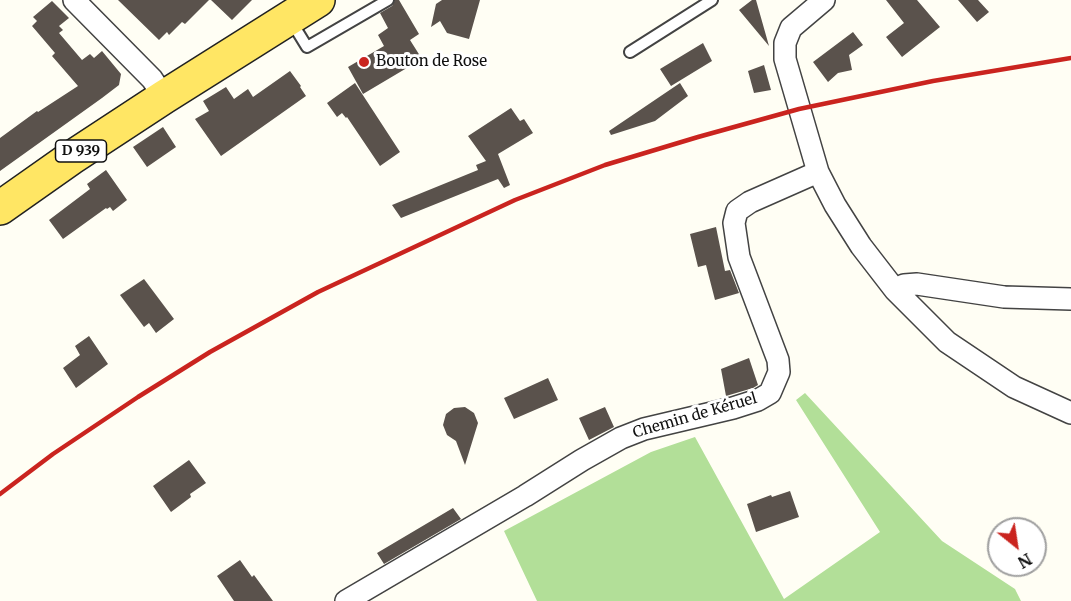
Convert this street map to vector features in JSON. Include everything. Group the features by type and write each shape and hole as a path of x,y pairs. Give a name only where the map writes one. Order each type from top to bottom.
{"main road":[{"name":"D 939","path":"0,208 164,97 318,0"}],"street":[{"path":"74,0 152,79 164,97"},
{"path":"820,1 791,28 785,44 785,59 818,172 835,205 861,246 895,290 947,342 1014,387 1071,413"},
{"name":"Chemin de Kéruel","path":"346,601 621,438 644,429 733,408 758,400 770,393 779,372 778,360 739,257 734,223 737,211 750,202 818,172"},
{"path":"895,290 904,285 916,284 1004,297 1071,299"}],"lane":[{"path":"289,18 307,47 388,0"},
{"path":"630,52 712,0"}],"green space":[{"path":"805,393 942,541 987,571 987,577 997,577 1015,589 1021,601 537,601 504,531 651,452 695,437 784,599 880,532 796,400"}],"building":[{"path":"118,0 209,0 185,24 182,22 169,35 167,32 159,40"},
{"path":"211,0 252,0 232,20"},
{"path":"395,0 399,0 419,34 410,40 422,59 363,94 348,67 384,46 378,35 388,28 380,13 392,6"},
{"path":"442,0 480,0 469,39 447,33 440,21 431,27 436,4"},
{"path":"752,0 756,0 769,46 739,10"},
{"path":"886,0 917,0 940,27 902,57 886,37 904,23"},
{"path":"958,0 978,0 989,12 977,22"},
{"path":"52,1 69,18 59,26 63,30 59,33 82,60 90,54 94,58 102,51 121,74 119,85 0,171 0,138 37,111 78,86 52,56 55,53 32,26 37,21 33,17"},
{"path":"853,32 863,45 849,55 852,70 838,73 828,82 813,62"},
{"path":"703,43 712,61 671,86 660,69"},
{"path":"764,65 771,90 754,93 748,71"},
{"path":"290,71 306,96 221,156 195,119 209,111 203,101 226,87 234,99 248,89 253,97"},
{"path":"355,83 400,152 380,166 347,117 342,113 337,117 327,103"},
{"path":"680,83 688,96 655,121 611,135 609,131"},
{"path":"511,108 520,121 524,119 533,133 498,154 510,185 504,188 498,179 401,218 392,205 478,170 476,165 486,161 468,136"},
{"path":"163,127 176,147 147,167 133,147"},
{"path":"106,170 127,200 113,211 110,207 106,208 63,239 49,220 90,189 87,184"},
{"path":"716,227 725,271 730,270 739,293 715,300 706,265 698,267 690,234"},
{"path":"144,279 174,319 156,333 149,323 144,327 120,295"},
{"path":"89,336 108,364 76,388 63,368 80,355 75,346"},
{"path":"749,358 758,385 726,396 721,369"},
{"path":"548,378 558,400 514,419 504,398"},
{"path":"465,407 474,413 478,423 465,465 456,441 447,435 443,425 446,414 454,408"},
{"path":"605,407 614,427 589,440 579,418"},
{"path":"189,460 206,483 171,512 153,486"},
{"path":"790,491 799,517 756,532 747,504"},
{"path":"453,508 461,519 384,564 377,553"},
{"path":"240,560 273,601 234,601 217,576"}],"railway":[{"path":"0,494 53,454 210,352 318,292 515,200 605,165 799,109 933,81 1071,58"}],"place":[{"name":"Bouton de Rose","path":"364,62"}]}
